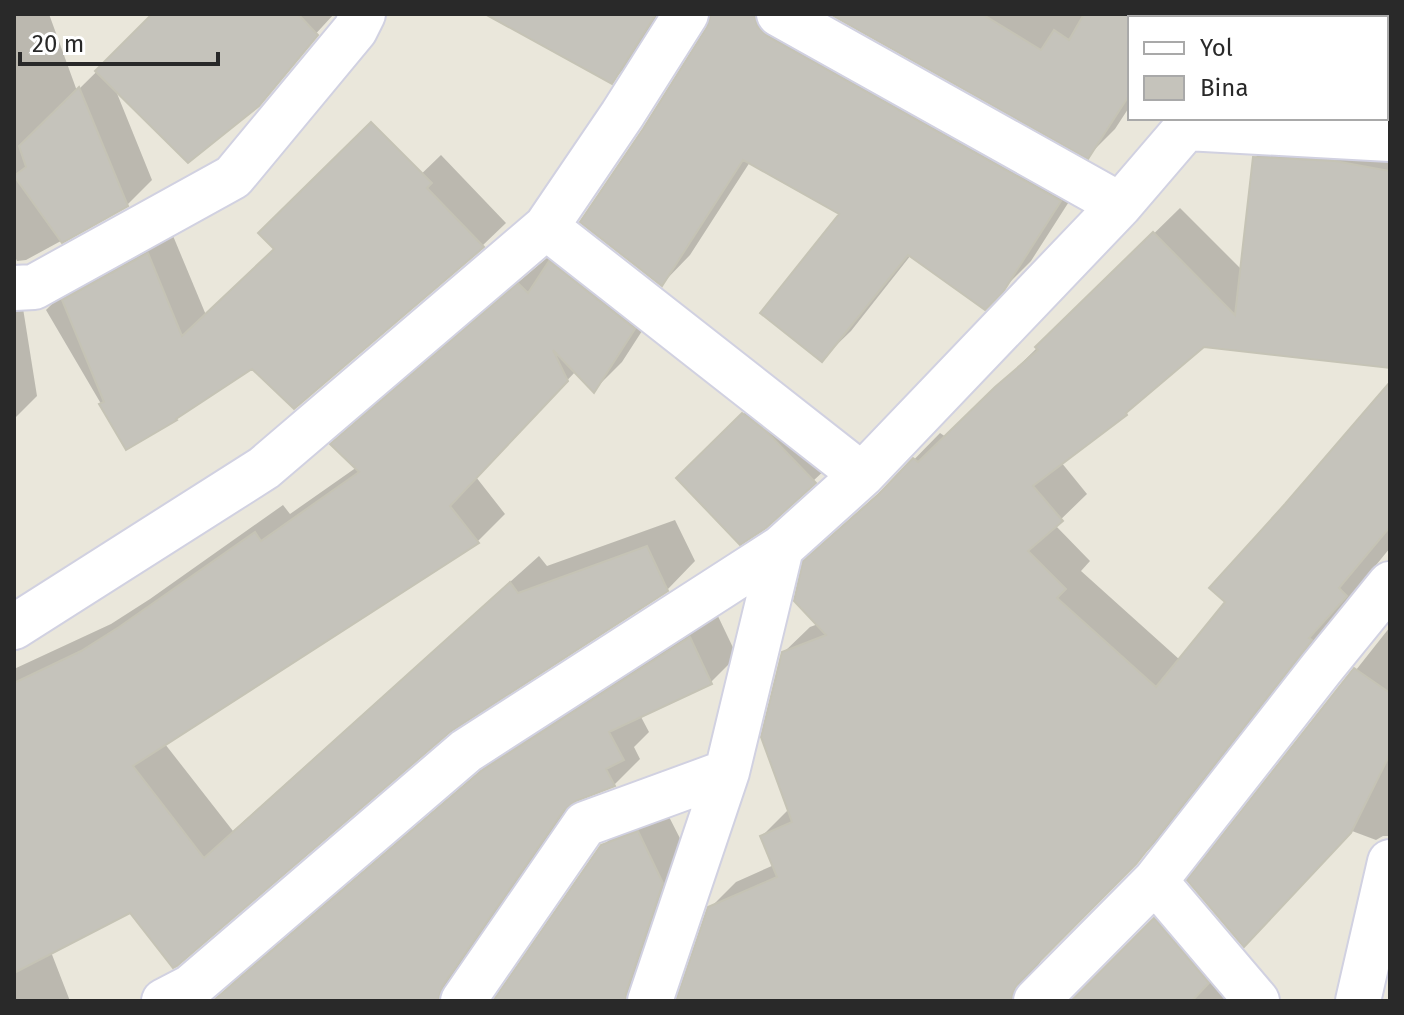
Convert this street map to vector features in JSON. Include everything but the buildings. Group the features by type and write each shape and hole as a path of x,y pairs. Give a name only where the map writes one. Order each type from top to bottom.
{"street":[{"path":"14,288 34,287 233,177 355,30 363,14"},
{"path":"14,627 264,468 546,227 686,14"},
{"path":"779,14 1120,205"},
{"path":"164,1001 191,987 466,751 781,548 862,475 1120,205 1189,123 1390,139"},
{"path":"546,227 862,475"},
{"path":"650,1001 727,772 781,548"},
{"path":"1036,1001 1155,881 1390,584"},
{"path":"463,1001 585,824 727,772"},
{"path":"1358,1001 1390,862"},
{"path":"1155,881 1257,1001"}]}
